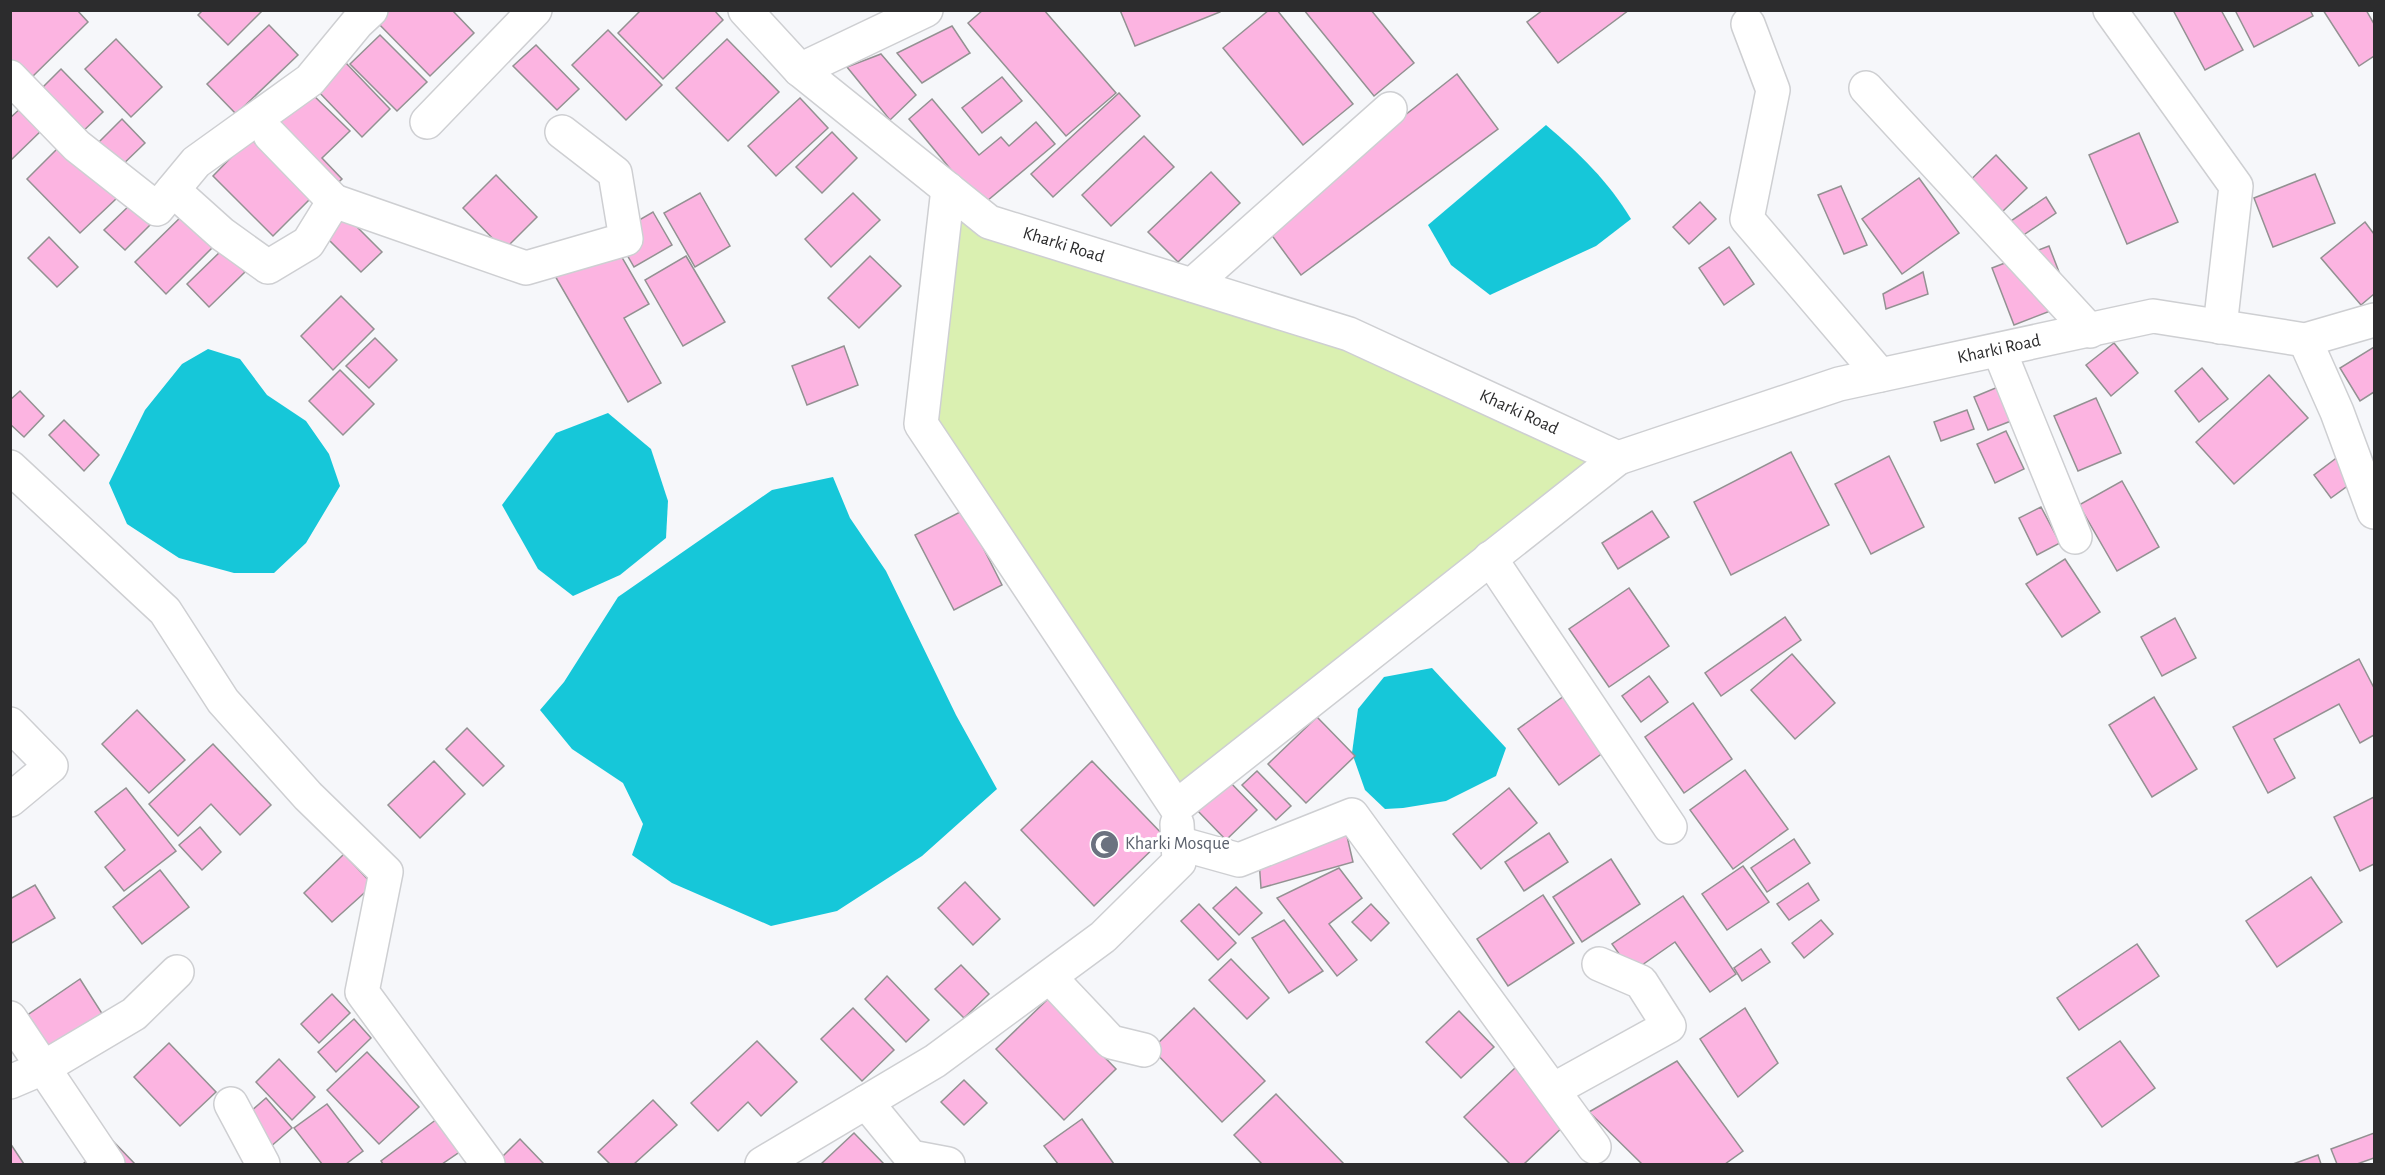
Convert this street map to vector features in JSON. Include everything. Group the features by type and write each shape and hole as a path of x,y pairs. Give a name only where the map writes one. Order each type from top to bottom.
{"street":[{"path":"10,77 77,146 157,209 196,162 310,80 357,23 371,10"},
{"path":"427,122 535,10"},
{"name":"Kharki Road","path":"745,10 800,70 989,222 1349,334 1618,458 1839,384 2153,316 2305,340 2374,320"},
{"path":"800,70 927,10"},
{"path":"2110,10 2236,186 2220,327"},
{"path":"1748,24 1773,90 1747,219 1880,375"},
{"path":"1866,88 2090,330"},
{"path":"1192,285 1390,109"},
{"path":"270,135 334,201 526,268 626,239 615,173 562,132"},
{"path":"762,1164 935,1061 1103,937 1179,862 1176,807 921,424 948,189"},
{"path":"173,190 222,234 267,267 308,243 334,201"},
{"path":"2305,340 2337,412 2374,513"},
{"path":"1999,350 2076,537"},
{"path":"1176,807 1618,458"},
{"path":"12,470 165,612 223,701 308,795 386,872 362,992 488,1164"},
{"path":"1490,558 1670,827"},
{"path":"10,724 51,766 10,800"},
{"path":"1178,843 1239,860 1352,815 1594,1147"},
{"path":"1553,1090 1669,1026 1641,982 1599,964"},
{"path":"10,1082 43,1068 134,1014 177,972"},
{"path":"1059,987 1111,1042 1144,1050"},
{"path":"10,1018 108,1164"},
{"path":"866,1102 911,1157 948,1164"},
{"path":"231,1104 263,1164"}],"green space":[{"path":"950,196 1345,337 1608,459 1178,800 928,421"}],"water":[{"path":"1546,125 1593,169 1613,192 1631,219 1596,246 1490,295 1451,265 1428,225"},
{"path":"208,349 240,359 267,395 306,421 329,454 340,486 306,543 274,573 234,573 179,558 127,524 109,483 145,410 182,364"},
{"path":"608,413 651,449 668,501 666,538 620,575 573,596 538,569 502,505 556,433"},
{"path":"833,477 850,518 886,571 956,715 997,789 922,856 837,911 771,926 672,883 632,855 643,824 623,783 572,749 540,710 564,682 618,597 772,490"},
{"path":"1432,668 1506,748 1496,776 1446,801 1385,809 1365,790 1352,753 1358,709 1384,677"}],"building":[{"path":"10,10 77,10 88,22 30,79 10,59"},
{"path":"203,10 263,10 228,45 198,15"},
{"path":"381,10 452,10 474,33 430,76 373,18"},
{"path":"641,10 714,10 723,20 663,79 618,33"},
{"path":"983,10 1044,10 1116,93 1066,136 968,23"},
{"path":"1120,10 1220,10 1220,12 1135,46"},
{"path":"1269,10 1277,10 1353,104 1303,145 1223,48"},
{"path":"1304,10 1371,10 1414,63 1374,96"},
{"path":"1543,10 1629,10 1558,63 1527,22"},
{"path":"2173,10 2221,10 2243,50 2205,70"},
{"path":"2235,10 2310,10 2313,16 2254,47"},
{"path":"2323,10 2366,10 2374,24 2374,56 2359,66"},
{"path":"269,25 298,55 236,114 207,84"},
{"path":"952,26 970,53 922,83 897,53"},
{"path":"608,30 662,85 626,120 572,65"},
{"path":"380,35 427,82 397,111 350,64"},
{"path":"116,39 162,87 131,117 85,69"},
{"path":"727,39 779,92 728,141 676,88"},
{"path":"536,45 579,89 557,110 513,66"},
{"path":"881,54 916,95 890,120 847,67"},
{"path":"345,62 390,109 362,137 317,90"},
{"path":"61,69 103,112 77,137 35,95"},
{"path":"1457,74 1498,129 1301,275 1265,226"},
{"path":"1002,77 1022,101 982,133 962,108"},
{"path":"310,92 350,131 322,158 342,179 321,199 262,139"},
{"path":"1119,93 1140,116 1053,197 1031,174"},
{"path":"800,98 828,128 776,176 748,146"},
{"path":"932,99 979,155 1001,137 1009,146 1036,122 1055,144 981,206 909,119"},
{"path":"23,106 44,128 10,161 10,118"},
{"path":"122,119 145,143 116,171 93,148"},
{"path":"832,132 857,158 822,193 796,167"},
{"path":"2139,133 2178,222 2127,244 2089,155"},
{"path":"1144,136 1174,167 1111,226 1082,195"},
{"path":"250,138 310,199 273,236 213,176"},
{"path":"63,143 117,198 80,233 27,179"},
{"path":"1996,155 2027,188 1979,234 1948,202"},
{"path":"1211,172 1240,203 1178,262 1148,232"},
{"path":"2315,174 2335,223 2273,247 2254,198"},
{"path":"496,175 537,217 504,250 463,208"},
{"path":"1919,178 1959,233 1902,274 1862,219"},
{"path":"1841,186 1867,245 1844,254 1818,195"},
{"path":"700,193 730,246 695,267 664,213"},
{"path":"853,193 880,220 831,267 805,239"},
{"path":"2046,197 2056,213 2003,249 1992,234"},
{"path":"134,201 154,221 125,250 104,230"},
{"path":"1700,202 1716,219 1689,244 1673,227"},
{"path":"334,204 382,252 361,272 313,224"},
{"path":"190,208 221,239 166,294 135,262"},
{"path":"653,212 672,245 634,267 615,234"},
{"path":"2365,222 2374,234 2374,294 2361,305 2321,258"},
{"path":"609,235 649,304 624,318 661,383 628,402 551,269"},
{"path":"49,237 78,267 57,287 28,258"},
{"path":"2049,246 2071,303 2014,325 1992,268"},
{"path":"1729,247 1754,284 1724,305 1699,268"},
{"path":"223,249 245,272 209,307 187,284"},
{"path":"686,256 725,322 683,346 645,280"},
{"path":"870,256 901,286 859,328 828,298"},
{"path":"1923,272 1928,294 1886,309 1883,294"},
{"path":"341,296 374,329 333,370 301,336"},
{"path":"375,338 397,360 369,388 346,366"},
{"path":"2114,343 2138,373 2111,396 2086,365"},
{"path":"844,346 858,385 807,405 792,366"},
{"path":"2374,347 2374,392 2360,401 2340,368"},
{"path":"2202,368 2228,399 2199,422 2175,391"},
{"path":"340,370 374,404 343,435 309,401"},
{"path":"2269,375 2308,418 2234,484 2196,442"},
{"path":"1998,387 2011,421 1988,430 1974,397"},
{"path":"20,391 44,416 24,437 10,424 10,400"},
{"path":"2096,398 2121,453 2078,471 2054,416"},
{"path":"1967,410 1974,429 1941,441 1934,422"},
{"path":"64,420 99,455 84,471 49,435"},
{"path":"2006,431 2024,469 1995,483 1977,444"},
{"path":"1791,452 1829,525 1731,575 1694,502"},
{"path":"1889,456 1924,527 1871,554 1835,484"},
{"path":"2339,456 2357,479 2331,498 2314,475"},
{"path":"2122,481 2159,547 2117,571 2079,505"},
{"path":"2041,507 2060,543 2037,555 2019,518"},
{"path":"964,510 1002,585 954,610 915,535"},
{"path":"1652,511 1669,537 1618,569 1602,543"},
{"path":"2065,559 2100,612 2062,637 2026,584"},
{"path":"1629,588 1669,646 1609,687 1569,629"},
{"path":"1785,617 1801,640 1721,696 1705,673"},
{"path":"2175,618 2196,658 2162,676 2141,637"},
{"path":"1792,654 1835,703 1795,739 1751,690"},
{"path":"2359,659 2374,688 2374,735 2360,743 2339,704 2274,739 2295,778 2268,793 2233,727"},
{"path":"1649,676 1668,702 1641,722 1622,696"},
{"path":"1564,696 1604,752 1559,785 1518,729"},
{"path":"2154,697 2197,769 2152,797 2109,725"},
{"path":"1693,703 1732,759 1684,793 1645,737"},
{"path":"137,710 185,760 149,793 102,744"},
{"path":"1317,717 1355,756 1306,803 1268,764"},
{"path":"467,728 504,766 483,786 446,749"},
{"path":"213,744 271,805 240,835 211,804 178,836 149,804"},
{"path":"434,761 465,794 420,838 388,805"},
{"path":"1092,761 1165,837 1094,906 1021,830"},
{"path":"1745,770 1788,829 1733,869 1690,810"},
{"path":"1257,771 1291,806 1276,820 1242,785"},
{"path":"1227,779 1257,810 1226,840 1196,809"},
{"path":"126,788 176,851 124,891 105,867 125,850 95,812"},
{"path":"1509,788 1537,823 1481,869 1453,834"},
{"path":"2374,797 2374,864 2360,871 2334,817"},
{"path":"200,827 221,852 202,870 179,845"},
{"path":"1346,832 1353,862 1261,888 1259,860"},
{"path":"1549,833 1568,862 1524,891 1505,862"},
{"path":"1794,839 1810,863 1767,892 1751,868"},
{"path":"344,854 373,885 332,922 304,893"},
{"path":"1611,859 1640,904 1582,942 1553,897"},
{"path":"1743,866 1769,902 1727,930 1702,894"},
{"path":"1339,868 1362,898 1329,924 1357,960 1337,976 1277,898"},
{"path":"160,870 189,907 142,944 113,907"},
{"path":"2311,877 2342,922 2277,967 2246,921"},
{"path":"965,882 1000,919 973,945 938,908"},
{"path":"1808,883 1819,900 1789,920 1777,904"},
{"path":"35,885 55,918 10,944 10,899"},
{"path":"1236,887 1262,913 1239,935 1213,908"},
{"path":"1543,895 1574,943 1508,986 1477,939"},
{"path":"1683,896 1736,974 1710,992 1675,942 1632,972 1612,944"},
{"path":"1199,904 1236,943 1218,960 1181,921"},
{"path":"1371,904 1389,923 1371,941 1352,922"},
{"path":"1284,920 1323,971 1289,993 1252,938"},
{"path":"1821,920 1833,934 1804,958 1792,943"},
{"path":"2137,944 2159,976 2079,1030 2057,998"},
{"path":"1761,949 1770,962 1742,981 1734,968"},
{"path":"1231,959 1269,998 1247,1019 1209,980"},
{"path":"961,965 989,994 964,1018 935,989"},
{"path":"887,976 929,1020 906,1042 865,999"},
{"path":"80,979 103,1015 43,1055 20,1020"},
{"path":"332,994 350,1013 319,1043 301,1024"},
{"path":"1048,999 1116,1069 1064,1120 996,1049"},
{"path":"853,1008 894,1050 862,1081 821,1039"},
{"path":"1194,1008 1265,1081 1222,1122 1152,1049"},
{"path":"1745,1008 1778,1063 1738,1097 1700,1039"},
{"path":"1459,1011 1494,1047 1461,1078 1426,1042"},
{"path":"354,1019 371,1038 336,1072 318,1052"},
{"path":"757,1041 797,1082 761,1116 748,1102 718,1131 691,1103"},
{"path":"2120,1041 2155,1088 2102,1127 2067,1078"},
{"path":"169,1043 216,1092 180,1126 134,1077"},
{"path":"367,1052 419,1107 379,1144 327,1090"},
{"path":"279,1059 315,1097 292,1120 256,1082"},
{"path":"1677,1061 1743,1151 1725,1164 1642,1164 1589,1112"},
{"path":"1516,1067 1569,1121 1524,1164 1510,1164 1464,1117"},
{"path":"964,1080 987,1103 964,1125 941,1102"},
{"path":"1276,1094 1344,1164 1262,1164 1234,1135"},
{"path":"266,1098 292,1128 261,1155 234,1126"},
{"path":"653,1100 677,1125 634,1164 610,1164 598,1152"},
{"path":"327,1104 363,1151 346,1164 322,1164 294,1128"},
{"path":"437,1119 461,1151 442,1164 383,1164 381,1161"},
{"path":"1082,1119 1114,1164 1058,1164 1044,1146"},
{"path":"854,1133 884,1164 821,1164"},
{"path":"2374,1133 2374,1158 2357,1164 2337,1164 2331,1149"},
{"path":"111,1139 135,1164 83,1164"},
{"path":"520,1139 544,1164 495,1164"},
{"path":"10,1143 24,1164 10,1164"},
{"path":"2318,1155 2321,1164 2293,1164"}],"place":[{"name":"Kharki Mosque","path":"1104,844"}]}
